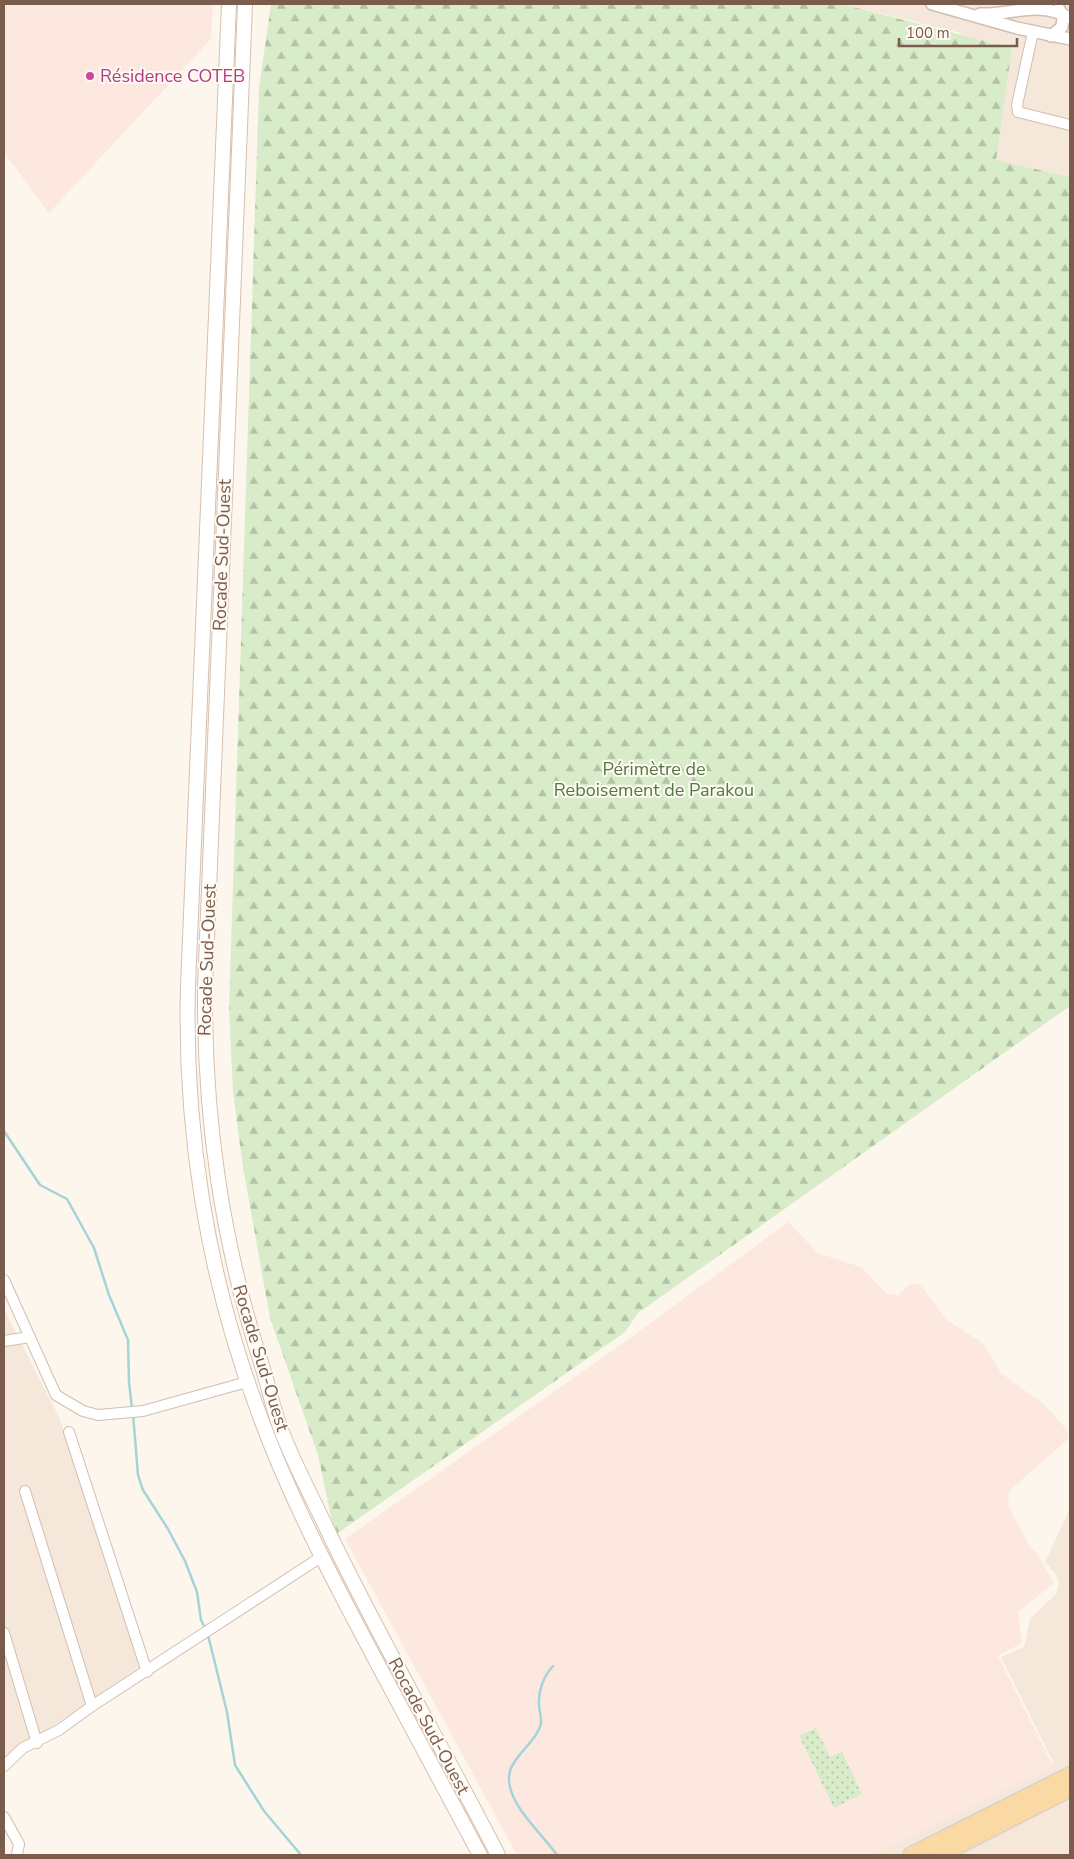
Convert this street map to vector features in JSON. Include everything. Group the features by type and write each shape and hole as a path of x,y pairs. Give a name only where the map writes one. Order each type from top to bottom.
{"main road":[{"name":"Rocade Sud-Ouest","path":"229,4 187,1022 190,1091 200,1183 220,1288 247,1382 269,1440 321,1557 480,1855"},
{"name":"Rocade Sud-Ouest","path":"245,4 204,988 205,1055 210,1124 220,1198 234,1272 280,1427 362,1599 498,1855"},
{"path":"911,1855 1070,1775"},
{"path":"940,1855 1070,1789"}],"street":[{"path":"932,4 973,14 993,22 1070,39"},
{"path":"973,14 993,14 1024,6 1043,6 1058,7 1070,18"},
{"path":"1024,6 1023,21 1030,31 1017,105 1018,112 1070,125"},
{"path":"1051,36 1062,27 1063,20 1058,7"},
{"path":"4,1280 56,1395 69,1405 98,1415 144,1411 247,1382"},
{"path":"4,1341 30,1337"},
{"path":"69,1432 147,1672"},
{"path":"25,1491 92,1706"},
{"path":"4,1766 23,1748 37,1743 321,1557"},
{"path":"4,1633 37,1743"},
{"path":"4,1817 19,1844 17,1855"}],"shaded area":[{"name":"Résidence COTEB","path":"4,4 213,4 211,39 49,213 4,152"},
{"path":"842,4 1070,4 1070,177 996,160 961,33"},
{"path":"788,1222 818,1253 861,1267 887,1294 898,1295 911,1284 917,1284 922,1287 946,1319 984,1344 1001,1373 1046,1406 1068,1431 1069,1437 1065,1442 1011,1489 1008,1496 1009,1507 1030,1547 1037,1553 1054,1583 1018,1612 1022,1643 998,1656 1053,1766 873,1855 517,1855 345,1539 633,1336"},
{"path":"4,1309 60,1419 140,1667 4,1759"},
{"path":"1070,1508 1070,1855 865,1855 1053,1762 1001,1657 1024,1647 1030,1619 1056,1594 1059,1583 1055,1573 1045,1562"}],"green space":[{"name":"Périmètre de Reboisement de Parakou","path":"271,4 842,4 1012,48 996,160 1070,177 1070,1006 638,1313 625,1332 335,1535 318,1455 270,1318 243,1167 233,1092 229,1008 259,88"},
{"path":"816,1728 830,1757 842,1752 862,1794 834,1808 799,1736"}],"waterway":[{"path":"4,1131 40,1185 67,1199 94,1248 109,1295 128,1340 132,1409"},
{"path":"133,1414 138,1475 143,1490 168,1529 185,1561 197,1592 201,1620 206,1630"},
{"path":"208,1635 227,1712 235,1765 264,1811 301,1855"},
{"path":"553,1666 544,1679 541,1688 539,1699 540,1727 534,1738 514,1762 509,1779 511,1791 516,1802 557,1855"}],"place":[{"name":"Résidence COTEB","path":"90,76"}]}
